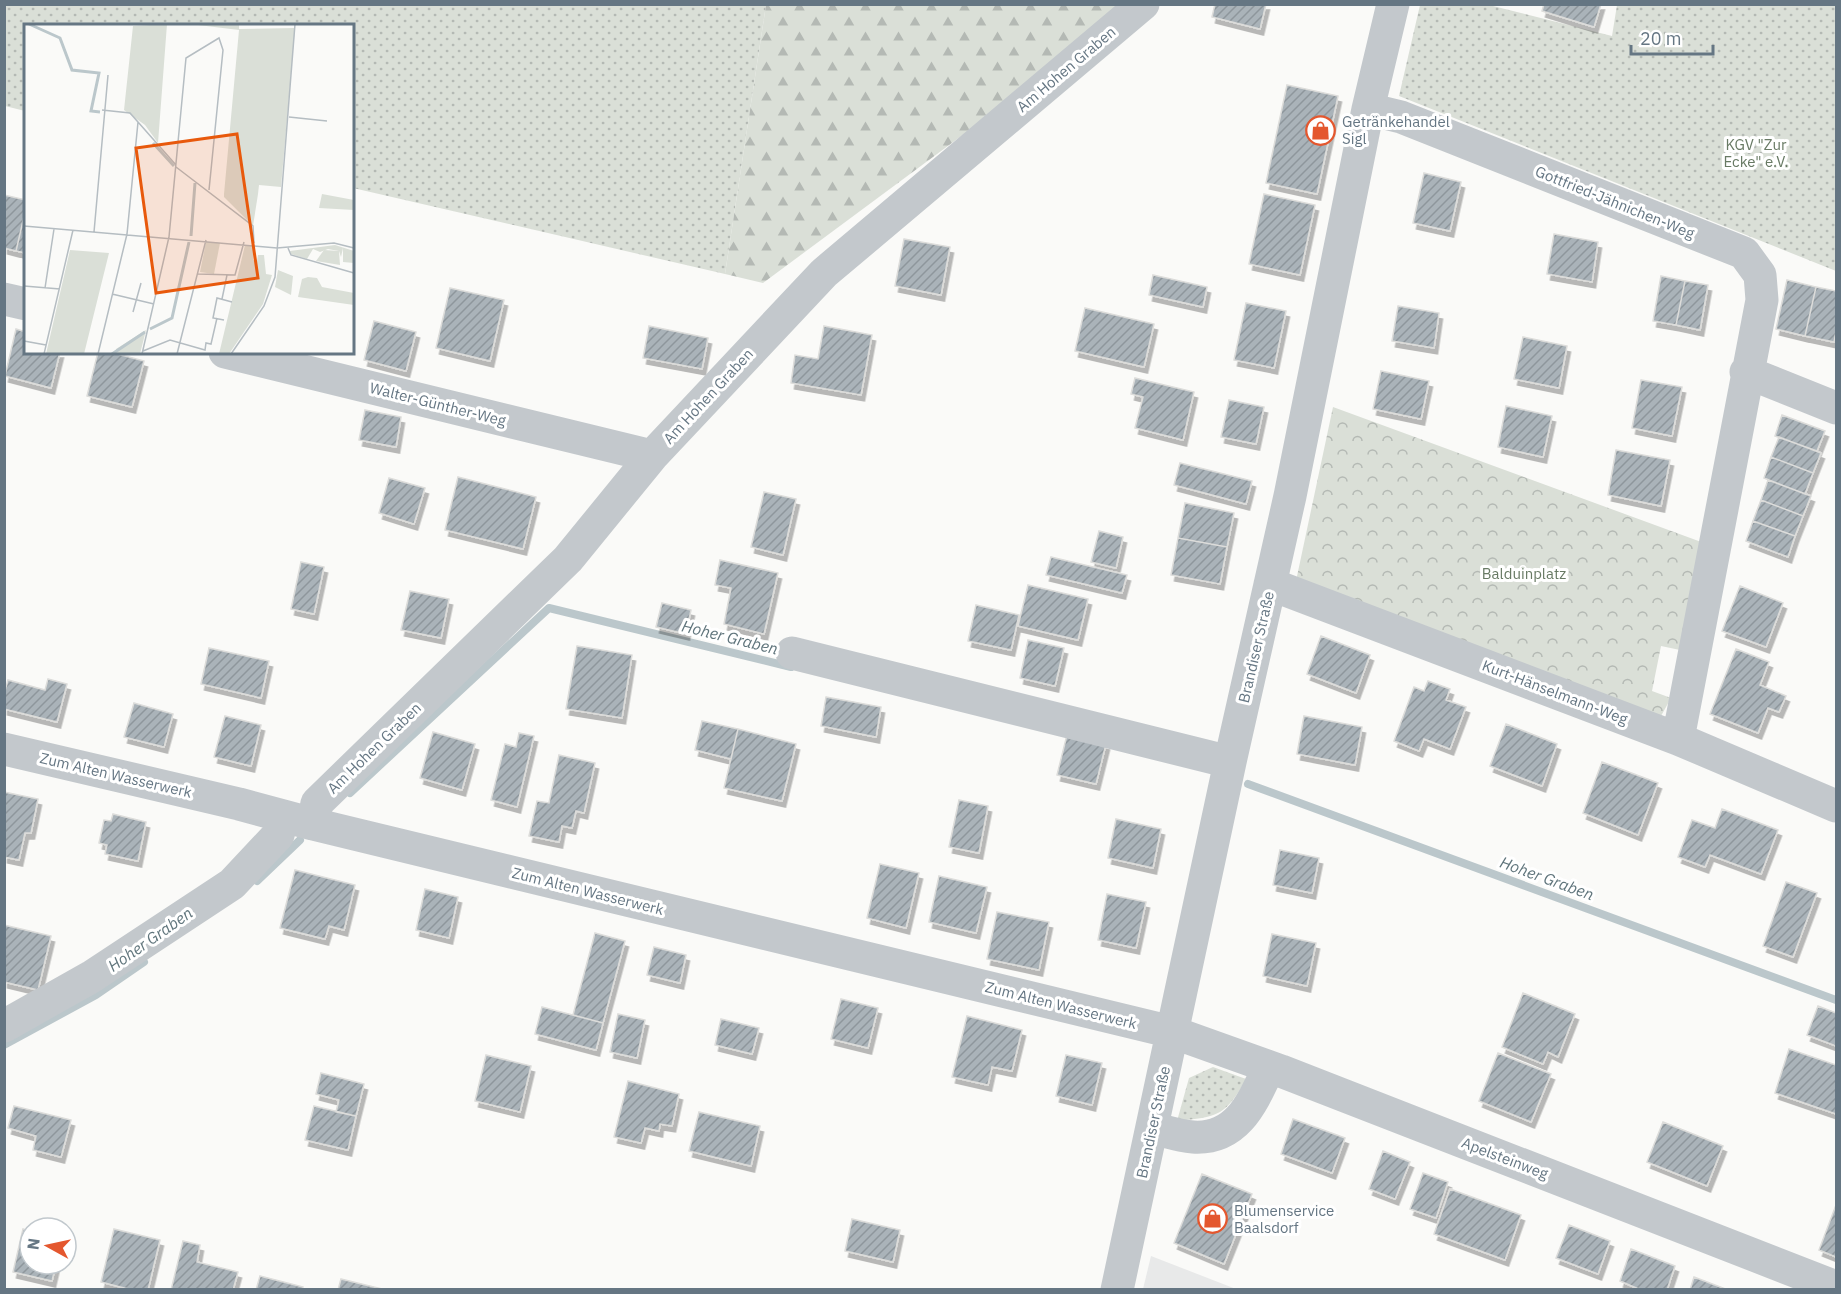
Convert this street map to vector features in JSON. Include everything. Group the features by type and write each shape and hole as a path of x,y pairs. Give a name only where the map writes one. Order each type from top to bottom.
{"street":[{"name":"Am Hohen Graben","path":"4,1026 91,977 232,884 278,835 317,803 568,559 652,456 824,273 1143,4"},
{"name":"Brandiser Straße","path":"1117,1290 1270,584 1368,109 1393,4"},
{"name":"Gottfried-Jähnichen-Weg","path":"1368,109 1401,117 1744,253 1760,276 1762,300 1746,372 1678,739"},
{"path":"4,299 24,304"},
{"name":"Walter-Günther-Weg","path":"233,354 652,456"},
{"path":"1746,372 1836,408"},
{"name":"Kurt-Hänselmann-Weg","path":"1270,584 1678,739 1836,806"},
{"path":"792,653 1230,762"},
{"name":"Zum Alten Wasserwerk","path":"4,749 239,804 1172,1032"},
{"name":"Apelsteinweg","path":"1172,1032 1269,1067 1836,1287"},
{"path":"1152,1128 1191,1137 1220,1134 1250,1107 1269,1067"}],"shaded area":[{"path":"1151,1256 1236,1289 1143,1289"}],"green space":[{"path":"5,5 766,5 725,274 354,188 354,24 24,24 24,111 5,106"},
{"path":"766,5 1138,5 763,283 725,274"},
{"name":"KGV \"Zur Ecke\" e.V.","path":"1420,5 1489,5 1612,36 1617,5 1836,5 1836,271 1399,96"},
{"name":"Balduinplatz","path":"1333,407 1704,543 1680,650 1661,646 1652,691 1671,698 1661,716 1296,581"},
{"path":"1213,1067 1246,1079 1232,1101 1219,1112 1202,1118 1177,1121 1189,1078"}],"building":[{"path":"1215,4 1266,4 1260,29 1212,17"},
{"path":"1544,4 1601,4 1594,27 1542,11"},
{"path":"1287,85 1338,96 1317,194 1266,183"},
{"path":"1424,173 1461,182 1450,231 1413,223"},
{"path":"1264,194 1315,205 1300,275 1249,264"},
{"path":"4,195 24,200 24,217 16,251 4,248"},
{"path":"24,217 24,253 16,251"},
{"path":"1554,234 1598,242 1592,282 1547,274"},
{"path":"904,239 950,247 941,295 895,286"},
{"path":"1153,275 1207,287 1203,307 1149,295"},
{"path":"1661,276 1685,281 1676,325 1653,321"},
{"path":"1787,280 1816,287 1805,336 1776,329"},
{"path":"1685,281 1708,285 1700,330 1676,325"},
{"path":"1816,287 1836,291 1834,342 1805,336"},
{"path":"450,288 504,300 490,361 436,348"},
{"path":"1246,303 1286,311 1274,368 1234,360"},
{"path":"1398,306 1439,313 1434,348 1392,341"},
{"path":"1085,308 1154,324 1144,367 1075,351"},
{"path":"374,321 416,332 406,371 364,360"},
{"path":"649,326 708,338 702,369 643,358"},
{"path":"824,326 872,335 861,395 791,383 795,355 818,359"},
{"path":"16,329 24,331 24,354 60,354 51,388 5,376"},
{"path":"1523,337 1567,346 1559,388 1514,379"},
{"path":"98,354 118,354 144,361 132,407 87,396"},
{"path":"1381,371 1429,381 1421,419 1373,409"},
{"path":"1135,378 1194,392 1183,440 1135,428 1143,397 1131,394"},
{"path":"1641,380 1682,387 1672,436 1632,428"},
{"path":"1229,400 1264,407 1256,444 1221,437"},
{"path":"1506,406 1552,416 1543,457 1498,447"},
{"path":"365,410 401,417 396,447 359,440"},
{"path":"1782,415 1825,431 1817,451 1775,436"},
{"path":"1779,437 1821,453 1813,473 1771,457"},
{"path":"1616,450 1670,460 1661,506 1608,495"},
{"path":"1771,457 1813,473 1805,494 1764,478"},
{"path":"1180,463 1252,481 1246,504 1174,485"},
{"path":"458,477 536,497 523,549 445,530"},
{"path":"389,478 425,488 414,524 379,513"},
{"path":"1768,480 1811,496 1803,516 1761,500"},
{"path":"764,492 796,499 783,555 751,547"},
{"path":"1761,500 1803,516 1795,536 1753,521"},
{"path":"1185,503 1234,513 1227,547 1178,538"},
{"path":"1753,521 1795,536 1788,557 1746,541"},
{"path":"1099,531 1123,537 1116,568 1091,562"},
{"path":"1178,538 1227,547 1220,584 1171,575"},
{"path":"1051,557 1127,575 1122,593 1046,575"},
{"path":"720,560 778,573 764,634 724,624 731,588 715,585"},
{"path":"301,562 324,567 314,614 291,609"},
{"path":"1028,585 1088,599 1078,640 1018,626"},
{"path":"1740,586 1783,603 1766,647 1722,631"},
{"path":"410,591 449,599 441,638 401,630"},
{"path":"662,603 691,610 686,634 656,627"},
{"path":"976,605 1019,615 1011,650 968,641"},
{"path":"1321,636 1370,655 1356,693 1307,674"},
{"path":"1028,640 1064,648 1055,686 1020,678"},
{"path":"577,646 632,655 622,718 566,709"},
{"path":"209,648 269,661 261,698 201,684"},
{"path":"1736,649 1769,662 1760,685 1786,696 1779,712 1768,708 1758,733 1710,714"},
{"path":"48,679 67,684 57,722 4,709 4,694 8,680 45,690"},
{"path":"1428,681 1450,689 1446,700 1466,707 1450,749 1424,739 1419,751 1394,741 1414,687 1424,691"},
{"path":"826,697 881,707 876,737 821,726"},
{"path":"134,703 173,714 164,747 124,737"},
{"path":"225,716 261,725 251,766 214,757"},
{"path":"1304,716 1362,727 1355,765 1297,754"},
{"path":"702,721 738,729 731,759 695,750"},
{"path":"1506,724 1557,744 1542,786 1490,766"},
{"path":"738,729 796,744 782,801 724,788"},
{"path":"433,732 475,744 462,790 420,778"},
{"path":"519,733 534,736 517,807 491,800 505,744 516,747"},
{"path":"1067,735 1106,744 1096,784 1057,775"},
{"path":"559,755 595,763 584,813 576,811 572,828 562,826 559,842 529,836 537,801 549,803"},
{"path":"1602,762 1658,783 1638,835 1583,813"},
{"path":"4,792 38,799 31,833 25,833 19,860 4,857"},
{"path":"959,800 988,806 979,853 949,847"},
{"path":"1722,809 1778,830 1761,874 1710,855 1705,867 1678,857 1692,820 1715,828"},
{"path":"113,814 146,822 138,861 105,854 107,845 99,843 104,820 111,821"},
{"path":"1116,819 1161,829 1153,868 1108,858"},
{"path":"1280,850 1319,858 1312,893 1273,885"},
{"path":"880,864 919,873 906,928 867,918"},
{"path":"295,870 355,885 344,930 329,926 325,939 280,928"},
{"path":"939,876 987,887 976,933 929,922"},
{"path":"1786,882 1817,893 1793,957 1763,946"},
{"path":"425,889 458,897 449,938 416,930"},
{"path":"1107,894 1146,902 1136,948 1098,940"},
{"path":"997,912 1049,922 1039,970 987,959"},
{"path":"4,925 51,936 38,990 4,982"},
{"path":"595,933 625,941 603,1023 573,1015"},
{"path":"1272,934 1316,943 1307,986 1263,976"},
{"path":"654,947 686,955 680,983 647,975"},
{"path":"1523,993 1575,1014 1558,1057 1548,1052 1543,1064 1502,1047"},
{"path":"841,999 878,1008 868,1048 831,1039"},
{"path":"1818,1006 1836,1013 1836,1046 1807,1035"},
{"path":"542,1007 603,1023 596,1050 535,1034"},
{"path":"618,1014 645,1020 637,1058 610,1052"},
{"path":"967,1016 1022,1030 1012,1071 992,1067 988,1085 952,1077"},
{"path":"721,1019 759,1028 752,1054 715,1045"},
{"path":"1789,1049 1836,1065 1836,1114 1775,1093"},
{"path":"1498,1053 1551,1074 1531,1122 1479,1101"},
{"path":"486,1055 531,1066 520,1112 475,1101"},
{"path":"1066,1055 1102,1063 1092,1105 1056,1096"},
{"path":"321,1073 364,1084 356,1116 336,1112 339,1100 316,1094"},
{"path":"628,1081 679,1094 672,1126 660,1124 659,1131 645,1128 641,1143 614,1137"},
{"path":"14,1106 71,1120 61,1157 33,1150 36,1136 8,1128"},
{"path":"314,1106 356,1116 348,1150 305,1140"},
{"path":"699,1112 760,1126 751,1166 689,1151"},
{"path":"1293,1119 1345,1138 1332,1173 1281,1154"},
{"path":"1663,1122 1723,1146 1707,1186 1647,1162"},
{"path":"1383,1151 1410,1162 1395,1199 1369,1189"},
{"path":"1423,1173 1448,1182 1436,1218 1410,1209"},
{"name":"Blumenservice Baalsdorf","path":"1202,1174 1252,1194 1224,1264 1174,1243"},
{"path":"1450,1189 1521,1215 1505,1260 1434,1234"},
{"path":"1836,1205 1836,1257 1819,1250"},
{"path":"852,1219 900,1230 893,1262 845,1251"},
{"path":"1569,1225 1610,1241 1598,1274 1556,1258"},
{"path":"114,1229 160,1240 148,1290 132,1290 101,1282"},
{"path":"183,1241 200,1245 197,1262 238,1272 233,1290 171,1290"},
{"path":"1631,1249 1675,1266 1667,1290 1641,1290 1620,1281"},
{"path":"18,1250 18,1273 13,1272"},
{"path":"30,1276 53,1276 52,1281"},
{"path":"260,1276 303,1287 302,1290 256,1290"},
{"path":"1694,1277 1728,1290 1690,1290"},
{"path":"341,1279 382,1289 338,1290"}],"waterway":[{"name":"Hoher Graben","path":"350,793 549,608 791,667"},
{"name":"Hoher Graben","path":"1248,784 1836,1000"},
{"name":"Hoher Graben","path":"257,881 300,840"},
{"name":"Hoher Graben","path":"4,1045 96,995 144,962"}],"place":[{"name":"Getränkehandel Sigl","path":"1321,130"},
{"name":"Blumenservice Baalsdorf","path":"1213,1219"}]}
